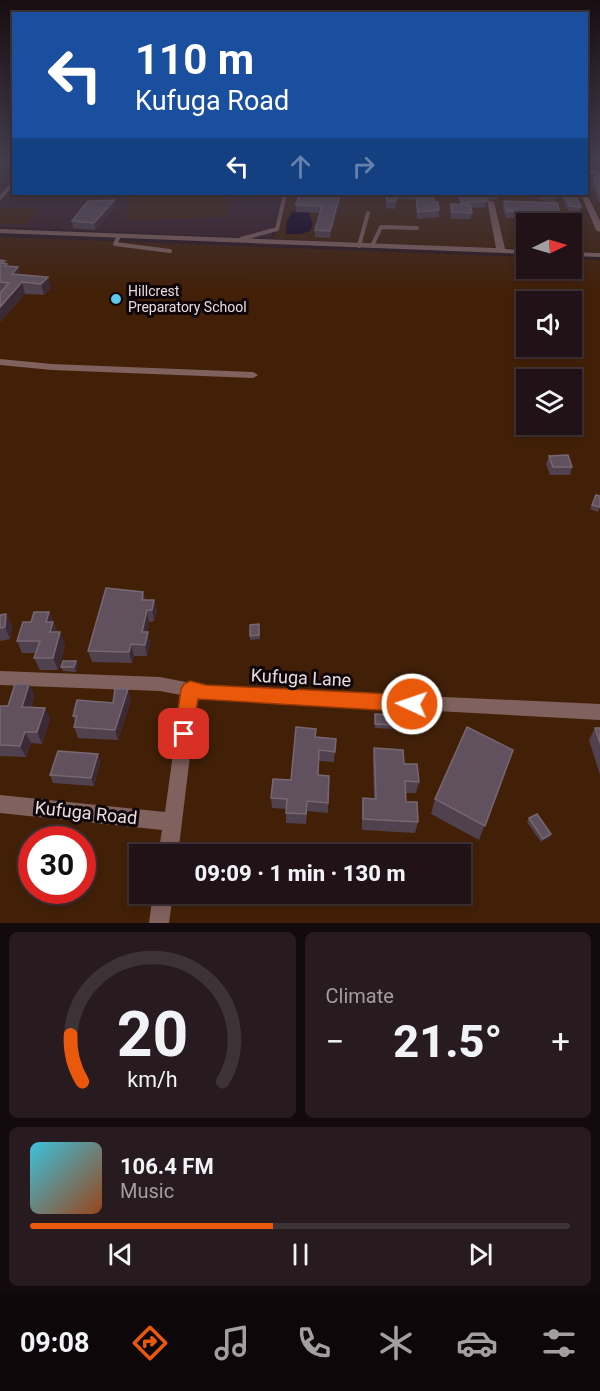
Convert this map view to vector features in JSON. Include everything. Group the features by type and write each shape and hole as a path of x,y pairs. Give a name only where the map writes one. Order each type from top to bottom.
{"street":[{"path":"491,205 501,251"},
{"path":"597,215 600,230"},
{"path":"1,232 241,239 516,252"},
{"path":"582,254 600,255"},
{"path":"0,362 52,367 253,375"},
{"name":"Kufuga Lane","path":"0,678 160,684 206,693 600,712"},
{"path":"169,844 190,689"},
{"name":"Kufuga Road","path":"0,804 172,822"},
{"path":"159,923 162,904"}],"lane":[{"path":"241,239 277,229 282,205"},
{"path":"359,246 368,213"},
{"path":"372,246 381,227 417,228"},
{"path":"119,236 115,244 170,251"}],"shaded area":[{"path":"0,205 279,205 271,238 0,227"},
{"path":"129,205 228,205 227,217 125,220"},
{"path":"284,205 600,205 600,252 582,251 582,213 516,213 516,249 274,239"},
{"path":"0,208 38,208 27,224 0,224"},
{"path":"292,212 309,212 313,224 310,231 301,234 286,234 287,221"},
{"path":"0,237 516,257 516,279 582,279 582,259 600,260 600,923 0,923"}],"building":[{"path":"85,205 110,205 94,223 72,221"},
{"path":"298,205 337,205 330,231 315,230 322,206"},
{"path":"417,205 438,205 439,210 418,212"},
{"path":"451,205 470,205 472,213 452,212"},
{"path":"505,205 558,205 560,213 507,211"},
{"path":"0,260 5,261 2,263 7,264 5,266 18,267 12,274 48,277 41,284 22,282 0,307 0,293 9,283 0,282"},
{"path":"568,455 572,467 553,467 549,456"},
{"path":"596,495 600,496 600,507 592,505"},
{"path":"106,588 143,592 142,600 154,600 152,610 147,610 142,632 148,632 145,645 131,644 129,652 88,651"},
{"path":"34,612 49,612 46,622 53,622 50,632 60,632 53,658 34,658 40,641 17,641 23,622 31,622"},
{"path":"6,614 5,627 0,628 0,615"},
{"path":"259,624 259,635 250,636 250,625"},
{"path":"63,661 76,661 74,667 61,667"},
{"path":"15,684 29,684 22,707 45,708 37,732 25,732 20,746 0,745 0,706 8,706"},
{"path":"115,689 128,689 115,730 74,727 77,716 73,716 77,700 113,703"},
{"path":"375,714 394,715 394,725 375,724"},
{"path":"296,727 316,729 315,737 336,739 335,752 319,750 318,775 329,776 328,803 307,801 306,814 286,813 287,799 271,798 273,779 291,780"},
{"path":"467,727 513,750 485,826 435,799"},
{"path":"595,728 600,728 600,743"},
{"path":"374,748 403,750 404,764 417,764 419,782 405,781 406,802 417,802 418,822 363,819 363,798 376,799"},
{"path":"58,751 98,754 91,778 50,775"},
{"path":"537,814 551,834 543,839 529,818"}],"place":[{"name":"Hillcrest Preparatory School","path":"116,299"}],"route":[{"path":"184,734 190,689 206,693 412,704"}]}
